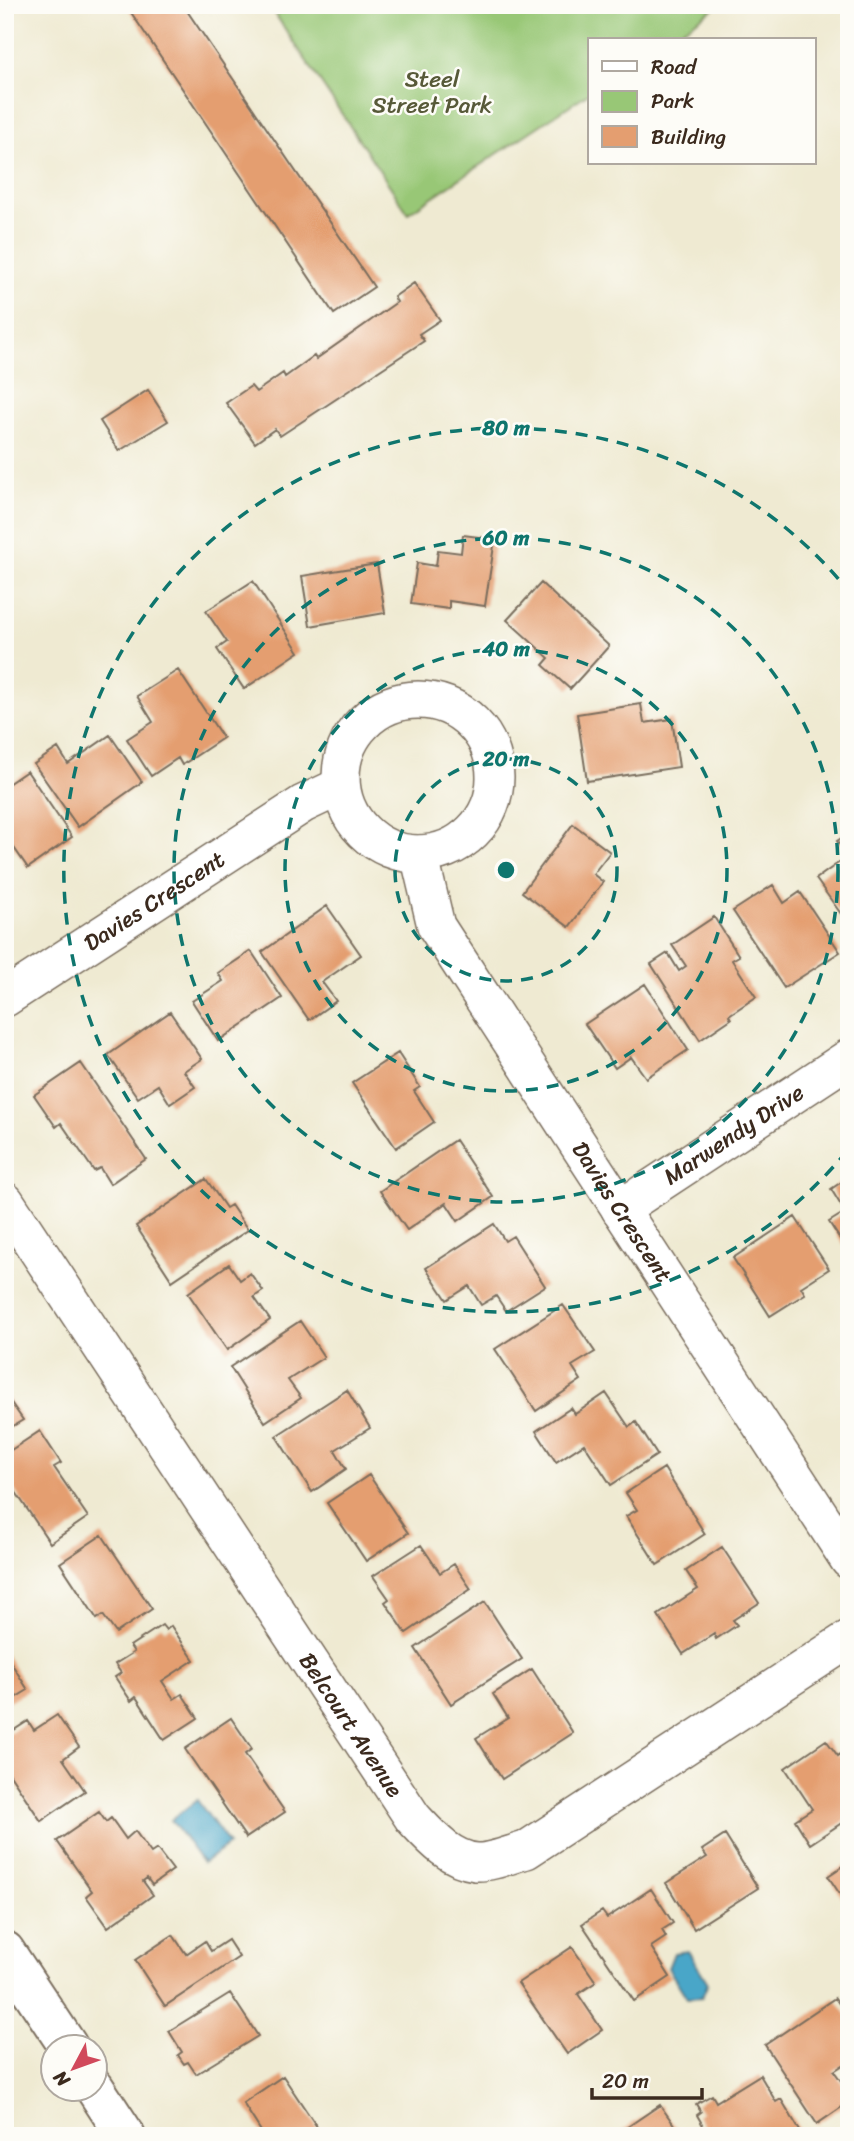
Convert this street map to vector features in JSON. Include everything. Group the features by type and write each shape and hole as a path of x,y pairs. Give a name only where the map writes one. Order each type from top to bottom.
{"street":[{"path":"420,700 446,705 469,720 485,740 494,765 494,792 485,816 468,837 445,850 419,854 397,851 376,842 359,827 347,808 341,786 343,759 353,736 371,716 394,704 420,700"},
{"name":"Davies Crescent","path":"5,998 303,804 341,786"},
{"name":"Davies Crescent","path":"419,854 436,926 849,1560"},
{"name":"Marwendy Drive","path":"620,1209 849,1058"},
{"name":"Belcourt Avenue","path":"5,1201 412,1818 436,1842 458,1857 478,1862 526,1850 849,1639"},
{"path":"5,1951 59,2032"},
{"path":"104,2102 126,2136"}],"green space":[{"name":"Steel Street Park","path":"269,5 719,5 670,38 588,38 588,93 408,213"}],"water":[{"path":"197,1800 229,1844 203,1863 171,1820"},
{"path":"688,1951 708,1983 702,1997 687,1998 668,1968 674,1953"}],"building":[{"path":"126,5 183,5 374,287 334,314"},
{"path":"414,283 440,320 419,334 424,341 280,436 275,429 255,443 226,403 251,386 256,392 283,373 285,377 314,356 316,359 397,302 394,297"},
{"path":"148,390 168,421 119,451 100,421"},
{"path":"463,535 495,539 485,606 449,601 449,609 411,604 417,563 436,566 438,550 461,553"},
{"path":"377,564 385,613 310,626 302,576"},
{"path":"253,581 299,652 244,689 217,649 227,642 206,611"},
{"path":"541,583 609,646 570,689 543,665 549,658 507,620"},
{"path":"178,670 223,738 182,765 178,758 151,776 127,739 153,722 137,696"},
{"path":"641,704 644,723 672,719 679,767 587,781 577,714"},
{"path":"110,735 142,782 78,827 34,764 58,748 68,764"},
{"path":"27,771 72,837 28,868 12,845 5,850 5,786"},
{"path":"573,824 610,852 593,874 603,882 569,927 522,892"},
{"path":"849,833 849,925 816,879 848,856 837,841"},
{"path":"773,885 784,903 800,892 840,952 784,988 733,911"},
{"path":"327,906 361,955 322,982 336,1001 309,1020 262,952"},
{"path":"714,917 739,956 732,960 756,997 729,1015 731,1019 700,1040 651,964 668,953 679,971 686,966 672,945"},
{"path":"251,951 282,998 218,1041 192,1001 223,981 218,973"},
{"path":"645,984 688,1050 646,1078 631,1057 615,1068 585,1024"},
{"path":"170,1012 202,1059 184,1071 195,1087 170,1104 158,1085 138,1098 108,1055"},
{"path":"398,1053 420,1087 414,1091 434,1122 396,1148 352,1083"},
{"path":"81,1063 146,1159 110,1184 100,1168 94,1171 61,1123 56,1127 34,1095"},
{"path":"455,1140 493,1197 458,1221 446,1203 407,1230 380,1191"},
{"path":"849,1177 849,1253 829,1222 845,1212 831,1189"},
{"path":"206,1179 226,1208 231,1205 248,1230 172,1281 136,1226"},
{"path":"795,1217 829,1269 801,1287 805,1294 770,1316 733,1258"},
{"path":"494,1224 505,1241 513,1236 545,1286 506,1311 496,1296 481,1305 469,1286 447,1300 426,1268"},
{"path":"229,1264 240,1280 250,1273 263,1291 254,1297 270,1320 227,1350 188,1293"},
{"path":"563,1305 595,1352 572,1366 581,1380 536,1411 495,1349"},
{"path":"300,1321 324,1357 288,1380 301,1398 265,1422 230,1367"},
{"path":"347,1390 370,1428 335,1450 346,1469 312,1492 276,1436"},
{"path":"606,1393 629,1427 636,1422 657,1455 611,1485 584,1444 556,1462 536,1431 571,1408 575,1414"},
{"path":"5,1394 23,1420 5,1431"},
{"path":"40,1431 61,1463 54,1467 88,1517 50,1543 5,1476 5,1454"},
{"path":"664,1468 705,1534 657,1565 626,1516 637,1510 626,1493"},
{"path":"369,1475 408,1533 366,1561 327,1503"},
{"path":"102,1535 152,1609 116,1633 103,1615 97,1619 60,1563"},
{"path":"421,1545 440,1573 454,1564 471,1589 406,1633 385,1602 389,1599 373,1576"},
{"path":"722,1547 759,1603 733,1620 737,1625 716,1639 714,1634 683,1654 658,1615 698,1589 686,1571"},
{"path":"485,1602 522,1659 451,1704 415,1648"},
{"path":"162,1625 166,1630 171,1626 194,1660 162,1681 174,1699 182,1694 198,1718 164,1740 136,1697 131,1701 115,1677 121,1673 115,1664 134,1652 130,1646"},
{"path":"5,1653 28,1690 5,1704"},
{"path":"532,1669 573,1733 502,1779 476,1738 508,1718 493,1694"},
{"path":"57,1715 79,1747 63,1759 85,1791 41,1821 5,1767 5,1736 28,1721 34,1730"},
{"path":"231,1718 252,1749 245,1754 285,1812 246,1838 185,1749"},
{"path":"826,1740 838,1756 846,1750 849,1754 849,1818 810,1844 795,1820 812,1809 785,1768"},
{"path":"99,1812 106,1822 111,1818 126,1839 135,1831 151,1853 157,1849 173,1870 152,1885 147,1878 143,1881 153,1895 108,1927 86,1896 92,1891 57,1841"},
{"path":"725,1835 758,1888 694,1929 666,1883 707,1857 702,1850"},
{"path":"849,1862 849,1908 828,1876"},
{"path":"651,1889 673,1923 662,1930 666,1937 651,1947 670,1977 634,2001 582,1924 602,1911 607,1918"},
{"path":"173,1935 186,1954 205,1941 211,1951 228,1940 239,1957 165,2006 135,1960"},
{"path":"572,1947 596,1982 578,1994 602,2030 567,2054 518,1983"},
{"path":"230,1993 258,2036 196,2074 188,2062 184,2064 178,2055 182,2052 169,2031"},
{"path":"835,1998 849,2018 849,2061 834,2071 849,2092 849,2102 817,2124 765,2045"},
{"path":"760,2075 776,2102 781,2099 803,2136 709,2136 697,2115 701,2112 696,2104 712,2095 716,2102"},
{"path":"283,2076 323,2136 264,2136 243,2103"},
{"path":"660,2105 682,2136 622,2136 620,2132"}]}
